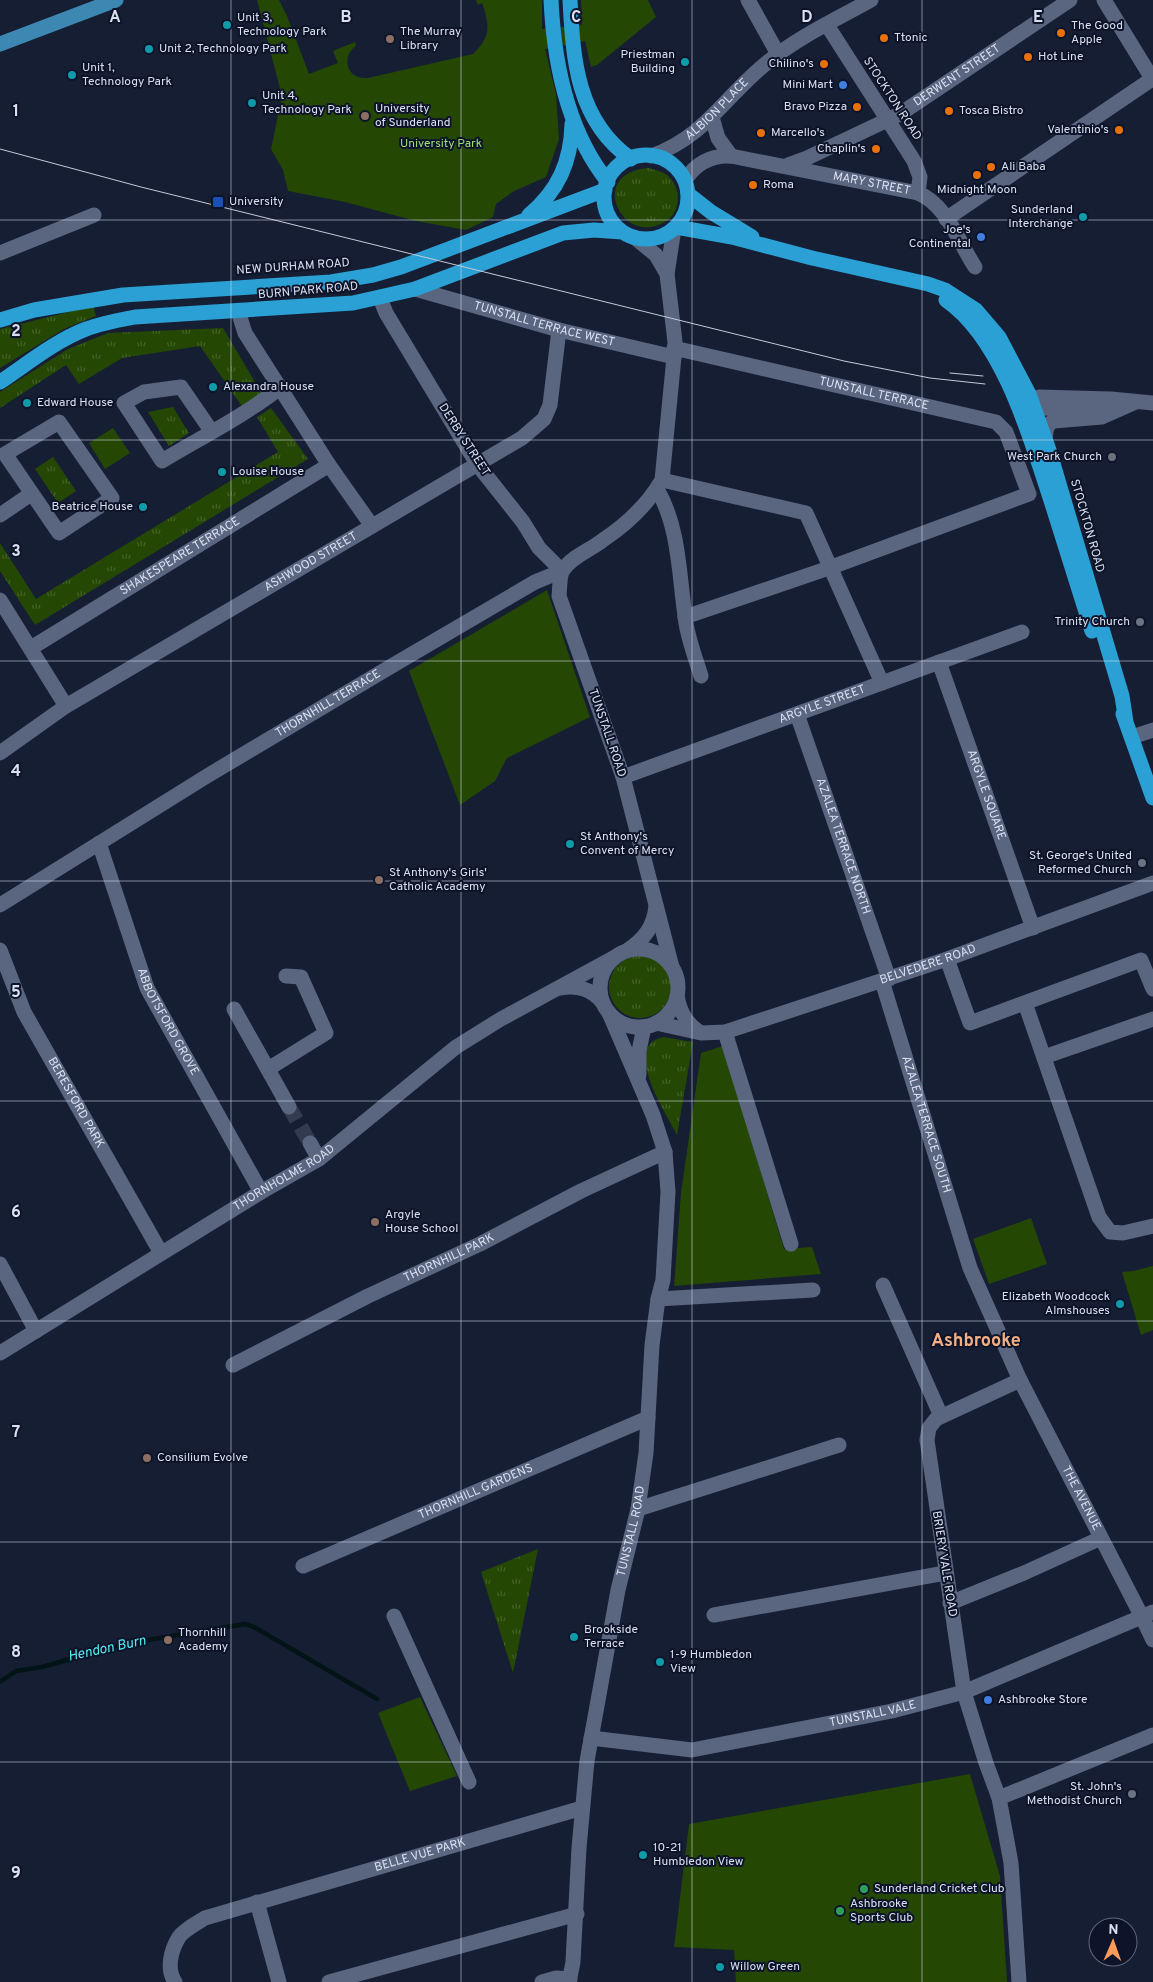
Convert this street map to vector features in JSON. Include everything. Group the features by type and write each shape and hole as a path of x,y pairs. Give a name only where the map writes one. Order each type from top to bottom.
{"highway":[{"path":"551,0 557,57 572,118 586,152 606,186"},
{"path":"570,0 575,55 583,96 588,109 603,134 617,148 631,158"},
{"path":"518,222 539,207 562,176 570,151 572,118"},
{"path":"658,157 671,164 686,187 687,208 675,228 659,237 651,239 628,234 608,213 606,186 615,168 631,158 658,157"},
{"name":"NEW DURHAM ROAD","path":"0,320 34,310 122,295 331,282 373,275 401,267 606,186"},
{"name":"STOCKTON ROAD","path":"686,187 711,212 762,244"},
{"name":"STOCKTON ROAD","path":"675,228 762,244 803,256 946,290 976,310 999,337 1018,388 1025,426 1102,662 1132,737 1153,798"},
{"name":"BURN PARK ROAD","path":"0,382 62,341 106,322 135,317 353,303 415,289 563,232 594,230 628,234"},
{"name":"STOCKTON ROAD","path":"1018,388 1033,403 1045,439 1122,696 1126,722"}],"main road":[{"path":"0,44 106,2"}],"street":[{"path":"748,0 778,54"},
{"name":"ALBION PLACE","path":"651,156 684,141 712,117 761,67 778,54 871,0"},
{"name":"DERWENT STREET","path":"786,166 888,120 1070,0"},
{"path":"946,219 1153,80 1104,0"},
{"name":"STOCKTON ROAD","path":"827,25 919,170 920,184 918,193"},
{"path":"712,117 718,138 731,156"},
{"name":"MARY STREET","path":"686,187 694,168 708,159 731,156 918,193 934,201 975,266"},
{"path":"0,253 94,216"},
{"path":"667,280 675,228"},
{"path":"628,234 651,249 660,260 667,280 674,349 660,484 676,546 688,636 701,676"},
{"name":"TUNSTALL TERRACE WEST","path":"415,289 559,330 674,349"},
{"name":"DERBY STREET","path":"380,298 386,314 477,464 523,522 539,548 562,571"},
{"path":"238,311 245,333 329,465 372,526"},
{"name":"ASHWOOD STREET","path":"0,753 66,706 522,438 544,419 552,395 559,330"},
{"name":"TUNSTALL TERRACE","path":"674,349 996,422 1006,432 1029,494 829,568"},
{"path":"212,432 181,387 144,392 124,403 162,461 212,432 257,405 281,387"},
{"path":"1025,426 1033,403 1153,403"},
{"path":"1045,439 1046,427 1049,422 1102,417 1116,404"},
{"path":"59,422 112,498 59,534 31,494 5,454 59,422"},
{"name":"SHAKESPEARE TERRACE","path":"31,648 329,465"},
{"path":"660,484 806,513 882,683"},
{"name":"THORNHILL TERRACE","path":"0,905 224,766 527,587 562,571 573,560 604,540 635,514 652,497 660,484"},
{"path":"0,515 31,494"},
{"path":"685,617 829,568"},
{"name":"TUNSTALL ROAD","path":"562,571 559,596 623,777 672,967"},
{"path":"0,600 66,706"},
{"name":"ARGYLE STREET","path":"623,777 1022,632"},
{"name":"ARGYLE SQUARE","path":"939,662 1033,928"},
{"name":"AZALEA TERRACE NORTH","path":"797,714 886,980"},
{"path":"1132,737 1153,730"},
{"name":"ABBOTSFORD GROVE","path":"99,843 147,988 261,1192"},
{"name":"BELVEDERE ROAD","path":"650,1025 700,1033 724,1032 947,959 1153,884"},
{"name":"TUNSTALL ROAD","path":"620,954 644,937 652,925 656,906 655,896"},
{"path":"677,996 668,1015 650,1025 626,1024 606,1009 600,982 605,968 620,954 635,949 652,951 660,955 672,967 678,981 678,1004 685,1018 700,1033"},
{"name":"BERESFORD PARK","path":"0,950 24,1012 161,1253"},
{"name":"THORNHOLME ROAD","path":"0,1353 261,1192 320,1160 456,1047 501,1019 620,954"},
{"path":"947,959 970,1023 1141,960 1153,989"},
{"path":"268,1069 326,1033 302,977 286,976"},
{"name":"AZALEA TERRACE SOUTH","path":"886,980 970,1268 1020,1380"},
{"name":"THORNHOLME ROAD","path":"557,989 572,986 586,989 598,998 606,1009"},
{"path":"1025,1003 1099,1218 1110,1232 1123,1233 1153,1226"},
{"path":"234,1009 289,1107"},
{"name":"TUNSTALL ROAD","path":"569,1981 573,1962 582,1808 591,1738 618,1590 638,1509 646,1453 652,1345 658,1299 663,1280 668,1192 665,1152 653,1115 606,1009"},
{"path":"1044,1057 1152,1022"},
{"name":"TUNSTALL ROAD","path":"639,1081 639,1051 650,1025"},
{"path":"724,1032 791,1244"},
{"path":"310,1142 320,1160"},
{"name":"THORNHILL PARK","path":"233,1365 368,1296 480,1244 581,1192 665,1152"},
{"path":"0,1264 36,1331"},
{"path":"883,1285 941,1416 1020,1380"},
{"path":"658,1299 813,1290"},
{"name":"THE AVENUE","path":"1020,1380 1101,1538 1147,1615 1153,1640"},
{"name":"BRIERY VALE ROAD","path":"941,1416 929,1428 927,1440 945,1573 964,1692 986,1764 999,1798 1011,1863 1019,1982"},
{"name":"THORNHILL GARDENS","path":"303,1566 648,1418"},
{"path":"638,1509 839,1445"},
{"path":"950,1603 1024,1573 1101,1538"},
{"path":"714,1616 945,1573"},
{"name":"TUNSTALL VALE","path":"591,1738 692,1750 892,1711 964,1692 1147,1615"},
{"path":"394,1616 469,1782"},
{"path":"999,1798 1153,1736"},
{"name":"BELLE VUE PARK","path":"175,1982 170,1974 170,1957 180,1936 205,1918 582,1808"},
{"path":"258,1902 279,1982"},
{"path":"329,1982 576,1914"},
{"path":"542,1982 556,1978 569,1981"}],"green space":[{"name":"University Park","path":"257,0 279,0 309,74 338,63 333,51 355,42 356,46 348,56 349,69 357,77 365,78 473,54 483,42 487,30 487,18 482,3 478,5 476,0 542,0 542,29 582,25 581,0 648,0 656,17 597,65 591,67 585,41 545,49 556,94 559,139 546,177 514,191 496,204 493,217 466,230 416,221 345,202 288,191 283,170 271,149 282,96"},
{"path":"649,168 667,175 671,179 677,190 678,197 676,209 669,219 653,227 638,226 626,219 618,208 615,195 618,182 629,173"},
{"path":"93,306 96,316 64,329 0,368 0,329"},
{"path":"223,328 265,399 246,412 200,346 122,358 79,384 66,365 0,408 0,392 68,349 108,333"},
{"path":"173,407 189,433 169,446 148,412"},
{"path":"271,408 308,459 35,625 0,571 0,543 36,599 278,452 257,417"},
{"path":"113,428 130,453 105,469 89,443"},
{"path":"53,457 76,491 58,503 35,469"},
{"path":"547,590 590,717 507,758 495,781 460,805 409,671"},
{"path":"640,956 657,961 662,965 666,970 671,987 666,1004 662,1009 657,1013 640,1018 623,1013 618,1009 614,1004 609,987 614,970 618,965 623,961"},
{"path":"663,1037 693,1042 677,1135 653,1088 646,1062 647,1051 652,1042"},
{"path":"723,1046 784,1249 812,1247 821,1274 674,1286 681,1193 701,1053"},
{"path":"1031,1218 1047,1264 989,1284 973,1239"},
{"path":"1153,1266 1153,1330 1141,1335 1122,1272"},
{"path":"538,1549 513,1673 481,1572"},
{"path":"420,1697 457,1776 410,1791 378,1713"},
{"name":"Ashbrooke Sports Club","path":"970,1774 1000,1876 1007,1982 736,1982 734,1950 674,1947 689,1824"}],"waterway":[{"name":"Hendon Burn","path":"0,1682 16,1671 42,1667 124,1644 245,1624 254,1627 377,1699"}],"tunnel":[{"path":"289,1107 310,1143"}],"tram line":[{"path":"0,149 141,187 844,361 930,378 985,384"},
{"path":"950,373 983,376"}],"place":[{"name":"Unit 3, Technology Park","path":"227,25"},
{"name":"The Good Apple","path":"1061,33"},
{"name":"Ttonic","path":"884,38"},
{"name":"The Murray Library","path":"390,39"},
{"name":"Unit 2, Technology Park","path":"149,49"},
{"name":"Hot Line","path":"1028,57"},
{"name":"Priestman Building","path":"685,62"},
{"name":"Chilino's","path":"824,64"},
{"name":"Unit 1, Technology Park","path":"72,75"},
{"name":"Mini Mart","path":"843,85"},
{"name":"Unit 4, Technology Park","path":"252,103"},
{"name":"Bravo Pizza","path":"857,107"},
{"name":"Tosca Bistro","path":"949,111"},
{"name":"University of Sunderland","path":"365,116"},
{"name":"Valentinio's","path":"1119,130"},
{"name":"Marcello's","path":"761,133"},
{"name":"Chaplin's","path":"876,149"},
{"name":"Ali Baba","path":"991,167"},
{"name":"Midnight Moon","path":"977,175"},
{"name":"Roma","path":"753,185"},
{"name":"University","path":"218,202"},
{"name":"Sunderland Interchange","path":"1083,217"},
{"name":"Joe's Continental","path":"981,237"},
{"name":"Alexandra House","path":"213,387"},
{"name":"Edward House","path":"27,403"},
{"name":"West Park Church","path":"1112,457"},
{"name":"Louise House","path":"222,472"},
{"name":"Beatrice House","path":"143,507"},
{"name":"Trinity Church","path":"1140,622"},
{"name":"St Anthony's Convent of Mercy","path":"570,844"},
{"name":"St. George's United Reformed Church","path":"1142,863"},
{"name":"St Anthony's Girls' Catholic Academy","path":"379,880"},
{"name":"Argyle House School","path":"375,1222"},
{"name":"Elizabeth Woodcock Almshouses","path":"1120,1304"},
{"name":"Consilium Evolve","path":"147,1458"},
{"name":"Brookside Terrace","path":"574,1637"},
{"name":"Thornhill Academy","path":"168,1640"},
{"name":"1-9 Humbledon View","path":"660,1662"},
{"name":"Ashbrooke Store","path":"988,1700"},
{"name":"St. John's Methodist Church","path":"1132,1794"},
{"name":"10-21 Humbledon View","path":"643,1855"},
{"name":"Sunderland Cricket Club","path":"864,1889"},
{"name":"Ashbrooke Sports Club","path":"840,1911"},
{"name":"Willow Green","path":"720,1967"}],"district":[{"name":"Ashbrooke","path":"976,1341"}]}
